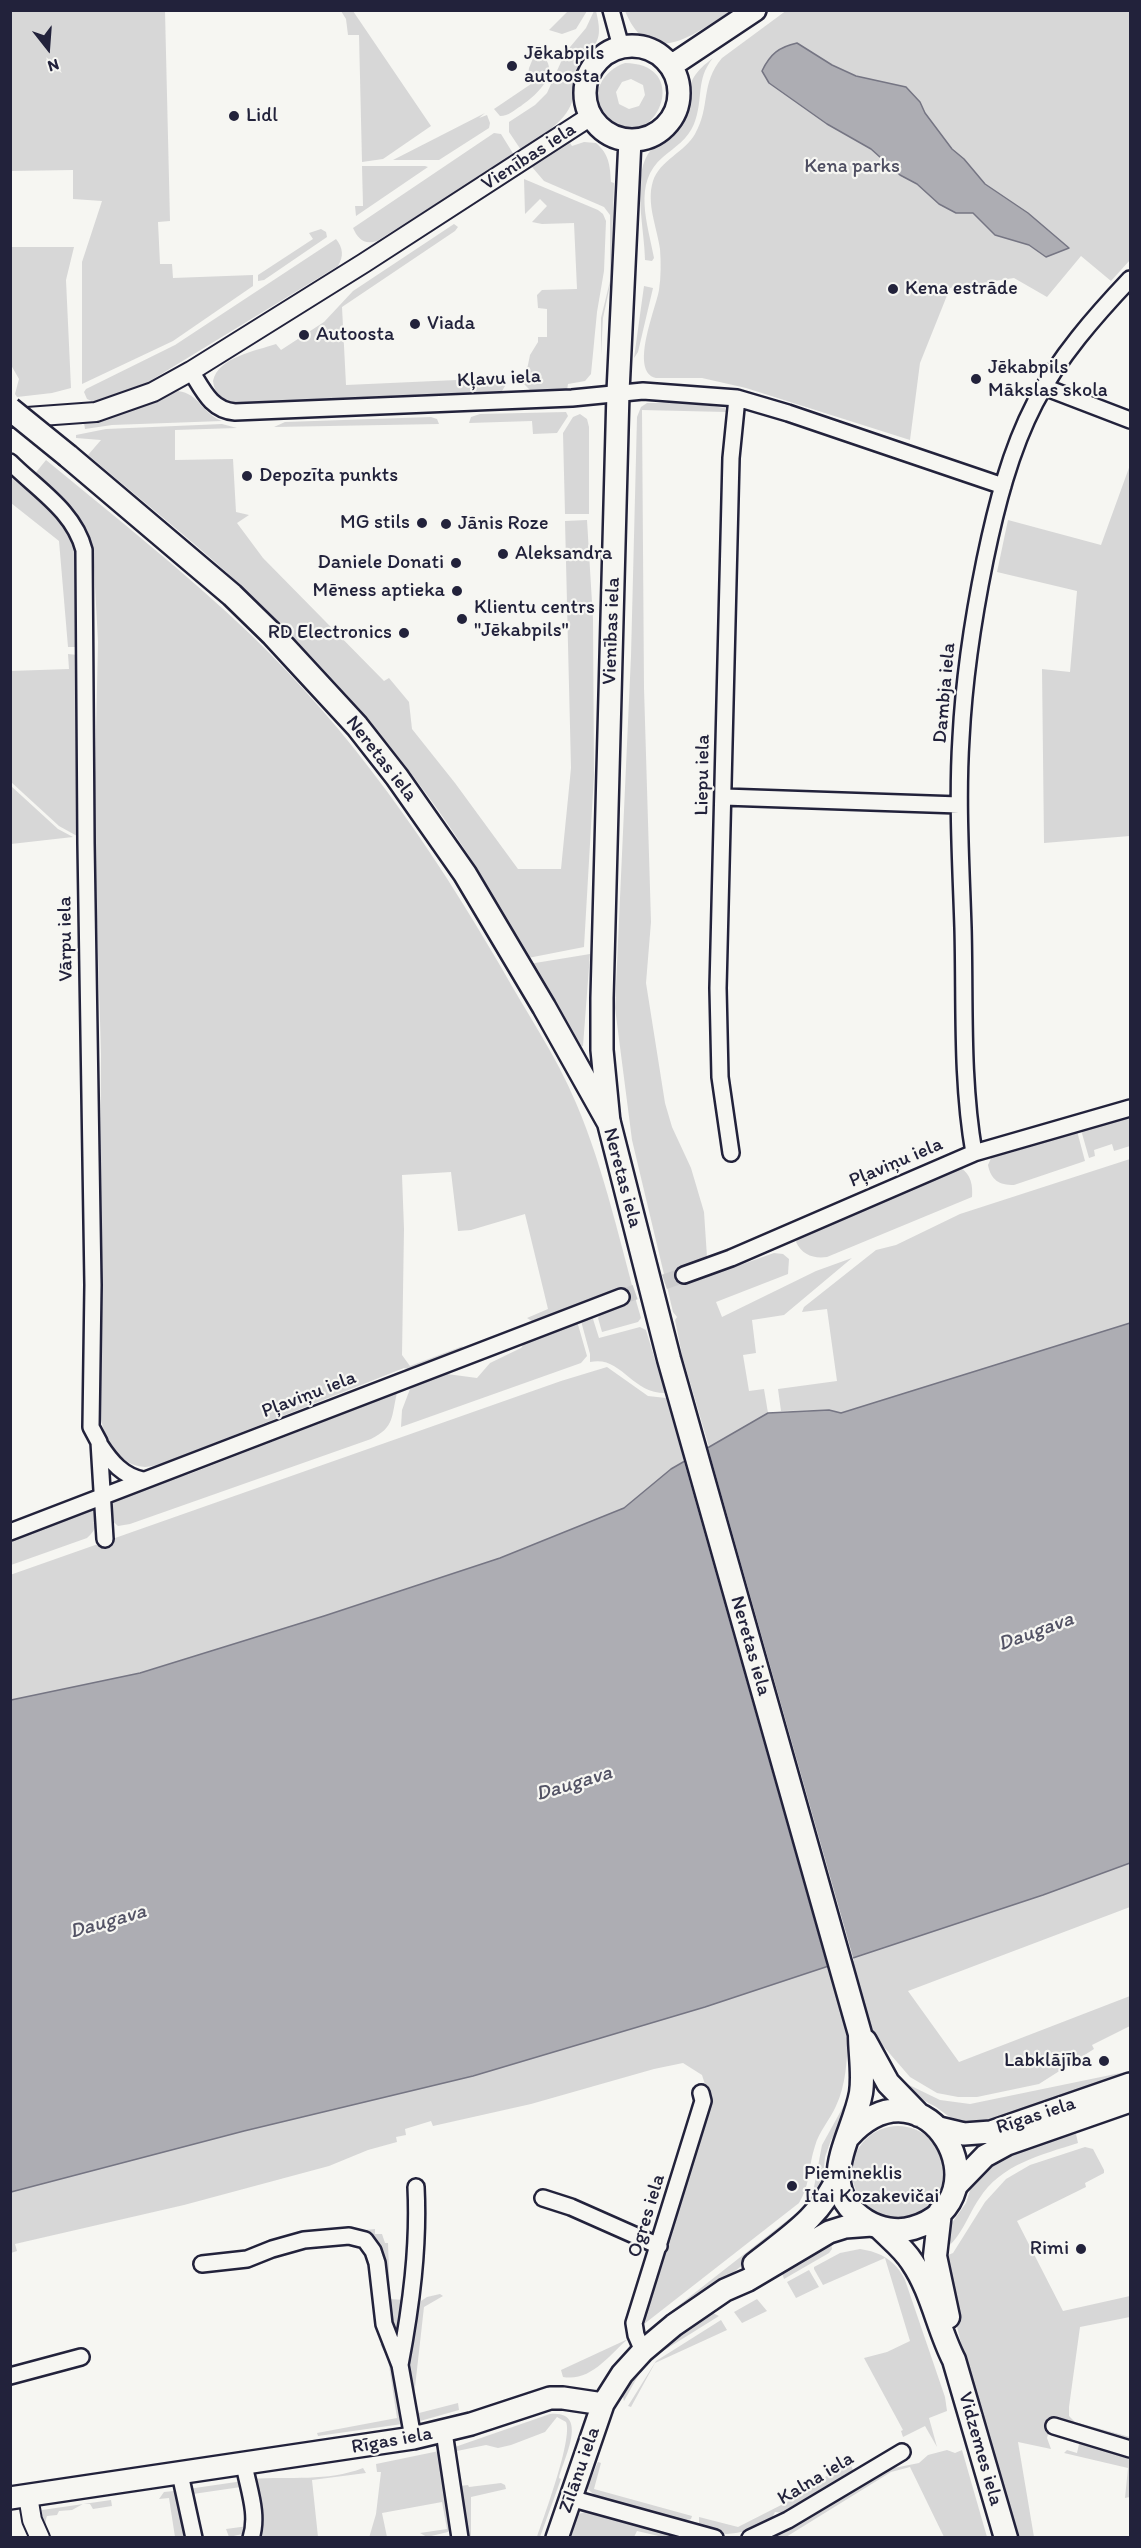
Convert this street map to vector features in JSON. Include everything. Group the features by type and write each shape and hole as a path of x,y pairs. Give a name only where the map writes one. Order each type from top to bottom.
{"main road":[{"path":"671,66 755,10"},
{"path":"621,47 632,45 654,51 671,66 678,82 679,99 674,116 655,133 630,140"},
{"name":"Vienības iela","path":"609,1123 602,1050 602,998 618,392 630,140 615,136 601,128 591,116 586,100 586,82 593,67 605,54 621,47"},
{"name":"Neretas iela","path":"10,409 232,595 273,634 357,726 397,777 465,874 544,1007 609,1123 669,1359 860,2034"},
{"path":"725,2290 748,2280 829,2232 845,2227 876,2226 896,2230 912,2228 927,2222 940,2212 949,2200 955,2187 957,2174 953,2150 939,2128 919,2115 888,2083 860,2034"},
{"path":"849,2136 861,2090 860,2034"},
{"name":"Rīgas iela","path":"939,2128 964,2134 991,2132 1131,2084"},
{"name":"Rīgas iela","path":"955,2187 985,2156 1007,2144 1131,2101"},
{"path":"603,2403 622,2374 643,2351 674,2325 725,2290 816,2213 838,2176 842,2148 860,2124 873,2116 888,2112 904,2111 919,2115"},
{"path":"838,2176 841,2191 848,2205 859,2216 876,2226"},
{"name":"Vidzemes iela","path":"940,2212 935,2256 953,2339 954,2360"},
{"name":"Vidzemes iela","path":"876,2226 905,2253 917,2270 954,2360 1006,2538"},
{"name":"Rīgas iela","path":"19,2497 413,2438 444,2432 550,2398 573,2398 603,2403"},
{"name":"Zīlānu iela","path":"557,2538 603,2403"}],"street":[{"path":"611,10 621,47"},
{"name":"Vienības iela","path":"191,371 459,203 591,116"},
{"name":"Dambja iela","path":"974,1153 966,1109 964,1066 959,805 961,738 969,649 977,598 1003,486 1028,418 1044,387 1066,355 1131,279"},
{"path":"10,418 52,417 96,412 153,392 191,371"},
{"name":"Kļavu iela","path":"191,371 214,405 223,410 235,412 561,399 643,390 737,398 788,412 1003,486"},
{"path":"1044,387 1131,420"},
{"name":"Liepu iela","path":"731,1153 720,1077 718,988 731,458 737,398"},
{"name":"Vārpu iela","path":"10,462 58,506 75,526 84,550 93,1285 92,1427 111,1461 132,1478 143,1480"},
{"path":"724,797 959,805"},
{"name":"Pļaviņu iela","path":"684,1275 731,1258 974,1153 1131,1108"},
{"name":"Pļaviņu iela","path":"10,1532 621,1297"},
{"name":"Vārpu iela","path":"99,1442 105,1539"},
{"name":"Ogres iela","path":"643,2351 634,2323 703,2100 701,2093"},
{"path":"400,2365 413,2285 417,2216 416,2187"},
{"path":"543,2198 571,2207 659,2246"},
{"path":"202,2264 247,2259 304,2240 349,2236 365,2240 373,2251 377,2264 384,2324 400,2365 413,2438"},
{"path":"10,2376 81,2357"},
{"path":"1054,2426 1131,2449"},
{"path":"444,2432 460,2538"},
{"name":"Kalna iela","path":"750,2538 788,2520 902,2452"},
{"path":"244,2464 254,2514 251,2538"},
{"path":"180,2474 194,2538"},
{"path":"19,2497 40,2538"},
{"path":"570,2498 715,2538"}],"green space":[{"name":"Kena parks","path":"787,10 1130,11 1130,260 1111,281 1081,256 1047,297 1014,278 950,288 920,363 910,440 746,388 702,378 656,378 648,373 645,364 646,338 659,290 660,275 660,249 651,206 653,181 661,167 695,134 703,114 711,77 722,58"},
{"path":"10,11 165,11 170,221 158,222 160,264 172,264 173,278 253,275 253,286 173,341 82,384 82,262 102,201 73,199 73,170 11,171"},
{"path":"341,11 353,11 431,126 383,159 362,162 359,35 348,35 346,19"},
{"path":"568,11 587,11 576,29 562,34 549,30"},
{"path":"596,11 599,30 597,41 579,70 568,110 550,129 521,150 509,132 509,122 535,105 547,93 565,53 586,28"},
{"path":"625,11 731,11 688,37 660,44 647,40 635,29"},
{"path":"536,51 545,58 549,66 546,81 528,101 509,114 500,116 494,109 531,84 530,82 527,84 529,68"},
{"path":"713,58 704,74 694,124 685,138 653,167 648,179 645,191 646,218 654,258 652,261 645,260 640,206 643,165 648,154 678,127 686,112 695,75"},
{"path":"625,63 647,67 659,78 663,93 659,108 651,120 638,128 622,128 606,117 600,109 598,93 600,85 610,71","holes":["631,79 643,85 645,95 639,106 629,109 619,104 616,92 622,82"]},
{"path":"485,113 479,118 487,115 489,128 439,160 393,160"},
{"path":"494,133 501,134 514,155 377,241 365,242 357,235 353,228"},
{"path":"584,142 596,143 604,151 611,182 614,183 611,281 603,318 601,355 601,318 610,281 610,215 604,207 544,181 532,167 570,143 572,146"},
{"path":"362,166 428,167 356,216 355,206 363,206"},
{"path":"524,179 598,210 606,221 604,271 597,312 591,374 585,381 568,384 567,390 531,391 524,384 530,355 538,342 538,337 547,337 547,309 538,308 537,295 542,290 577,289 574,223 532,222 547,206 540,199 525,214"},
{"path":"454,224 458,227 455,231 342,307 346,385 501,378 505,386 502,391 235,403 222,399 217,394 213,381 222,366 239,356 276,344 281,350 324,322 353,291"},
{"path":"321,229 326,232 327,237 264,280 258,281 258,275 313,239 309,233"},
{"path":"336,239 342,252 338,266 140,387 94,402 87,399 84,392 86,389 175,345"},
{"path":"11,247 74,247 66,280 71,388 52,393 17,397 15,394 19,379 11,365"},
{"path":"644,286 653,288 638,352 634,358"},
{"path":"178,391 191,396 215,418 222,421 112,425 85,429 84,423 124,413"},
{"path":"647,403 689,403 725,408 726,412 642,410 644,688 651,922 646,983 665,1103 672,1127 691,1168 704,1212 707,1257 687,1264 684,1268 689,1280 695,1281 774,1253 783,1254 789,1259 788,1274 716,1302 722,1317 816,1271 852,1258 784,1315 752,1320 756,1353 743,1355 749,1391 764,1389 768,1413 709,1447 682,1355 675,1320 677,1317 673,1312 632,1140 615,1008 631,656 637,417 641,407"},
{"path":"566,412 568,416 557,433 533,434 532,421 469,423 471,417 480,414"},
{"path":"580,414 587,419 589,427 589,514 565,514 563,433 573,417"},
{"path":"431,417 437,419 439,424 274,427 285,422"},
{"path":"222,424 237,428 175,430 175,460 233,459 236,512 249,515 237,523 263,558 384,681 389,678 409,702 412,729 518,869 561,869 571,768 565,521 587,520 593,619 594,775 584,947 528,958 483,878 452,830 400,760 344,692 233,578 88,455 101,440 76,438 76,435 106,429"},
{"path":"46,460 175,567 250,634 287,671 355,750 417,834 474,922 568,1085 596,1155 604,1182 641,1318 638,1322 602,1332 598,1318 602,1312 621,1304 611,1293 535,1323 527,1318 548,1309 525,1214 471,1230 458,1231 451,1172 402,1175 404,1229 402,1355 410,1366 463,1346 461,1348 411,1370 404,1368 164,1463 147,1467 134,1465 118,1454 112,1446 103,1427 99,1408 101,1054 94,821 98,642 94,567 89,538 80,522 33,476"},
{"path":"1130,465 1130,836 1044,843 1042,669 1070,672 1077,591 997,572 1008,520 1101,545"},
{"path":"10,471 54,509 68,529 79,578 79,647 68,647 59,541 11,503"},
{"path":"68,654 78,655 79,659 77,836 59,826 11,782 10,671 69,669"},
{"path":"11,786 58,829 73,837 11,844"},
{"path":"590,954 583,1046 580,1046 529,964"},
{"path":"1130,1115 1130,1146 1114,1151 1112,1144 1094,1150 1095,1156 1089,1158 1081,1130"},
{"path":"1077,1131 1085,1161 1014,1185 1000,1183 991,1174 988,1165 992,1156 1010,1153"},
{"path":"1130,1159 1130,1323 841,1413 829,1410 781,1411 778,1389 837,1381 827,1309 802,1312 804,1307 876,1250 896,1245 960,1214"},
{"path":"961,1168 971,1181 972,1197 827,1257 809,1255 796,1242 800,1235"},
{"path":"593,1319 599,1338 640,1327 646,1330 665,1393 643,1387 610,1364 601,1361 590,1362 581,1321"},
{"path":"577,1321 587,1356 581,1363 401,1427 402,1410 410,1389 422,1382 447,1374 477,1378 490,1363 521,1348 528,1339"},
{"path":"607,1367 648,1396 666,1398 684,1461 624,1508 500,1558 324,1616 140,1673 11,1700 10,1575 561,1381"},
{"path":"397,1393 388,1426 371,1439 130,1524 118,1526 109,1518 109,1506 122,1496 192,1473"},
{"path":"96,1507 97,1520 93,1531 87,1538 11,1565 11,1540"},
{"path":"1130,1863 1130,1907 908,1991 959,2062 1130,1996 1130,2026 1092,2045 1094,2049 1039,2084 977,2097 958,2097 937,2093 910,2077 873,2031 848,2038 842,2090 834,2111 817,2141 806,2189 799,2203 639,2328 639,2319 660,2272 710,2100 702,2075 683,2063 531,2104 433,2126 431,2121 405,2129 406,2135 396,2137 397,2142 368,2150 329,2166 184,2205 15,2244 17,2251 11,2253 11,2192 705,2007 1043,1895"},
{"path":"1130,2071 1130,2079 983,2127 955,2121 936,2107 910,2093 900,2083 907,2084 940,2100 970,2104"},
{"path":"848,2098 842,2123 831,2140 825,2157 822,2189 811,2203 822,2145"},
{"path":"898,2126 916,2129 931,2139 941,2154 944,2172 941,2190 931,2205 916,2215 898,2218 880,2215 865,2205 855,2190 852,2172 855,2154 865,2139 880,2129"},
{"path":"1076,2134 1078,2143 1023,2162 999,2177 979,2199 960,2233 945,2249 949,2227 966,2203 972,2184 982,2166 1035,2142"},
{"path":"1085,2147 1093,2149 1104,2173 1085,2183 1086,2187 1017,2221 1063,2311 1130,2296 1130,2317 1080,2327 1069,2416 1075,2422 1130,2437 1130,2444 1053,2417 1047,2438 1051,2449 1018,2442 1034,2537 1014,2537 967,2369 941,2258 953,2253 985,2202 1006,2179 1030,2165"},
{"path":"805,2208 778,2237 730,2275 646,2331"},
{"path":"412,2217 414,2224 408,2299 401,2330 393,2335 388,2327 378,2256 365,2230 375,2229 375,2234 382,2234 385,2243 388,2243 390,2299 405,2300"},
{"path":"831,2242 832,2249 829,2253 784,2279 781,2270"},
{"path":"860,2249 875,2252 887,2258 905,2280 945,2397 947,2411 929,2418 937,2447 925,2426 903,2437 901,2431 903,2430 864,2358 887,2352 910,2341 885,2258 823,2285 814,2269 840,2253"},
{"path":"809,2270 819,2287 796,2298 787,2282"},
{"path":"440,2294 443,2296 424,2307 414,2396 419,2413 458,2403 459,2410 420,2421 414,2411 409,2381 411,2344 421,2301"},
{"path":"757,2299 767,2311 742,2323 734,2312"},
{"path":"713,2313 719,2316 655,2356 639,2374 624,2401 622,2393 629,2383 663,2346 702,2317"},
{"path":"721,2320 727,2330 655,2363 631,2407 628,2406 656,2361"},
{"path":"628,2339 591,2371 573,2377 563,2377 561,2370"},
{"path":"380,2344 386,2346 392,2355 402,2424 318,2436 317,2433 397,2418 388,2359"},
{"path":"550,2414 562,2415 569,2420 572,2427 571,2437 559,2478 561,2479 540,2537 537,2537 562,2460 567,2431 566,2422 557,2417 545,2432 498,2448 486,2445 457,2451 455,2447"},
{"path":"1079,2444 1093,2444 1130,2455 1130,2497 1125,2498 1128,2468 1064,2453 1067,2450 1077,2453"},
{"path":"947,2450 955,2453 962,2450 987,2537 944,2537 910,2467 891,2472 786,2537 769,2538 889,2469 919,2463 928,2455"},
{"path":"439,2451 451,2526 448,2532 427,2537 420,2533 447,2529 442,2502 382,2513 387,2537 369,2538 376,2514 381,2472 377,2472 376,2464"},
{"path":"598,2462 601,2463 594,2489 692,2516 691,2519 669,2520 654,2517 621,2507 594,2494 587,2488"},
{"path":"850,2463 853,2470 785,2513 775,2512 770,2522 743,2532 724,2534 715,2533 699,2523 699,2517 738,2527 793,2499 818,2482 824,2483 825,2477"},
{"path":"363,2468 366,2473 312,2480 318,2537 255,2537 252,2479 322,2477"},
{"path":"243,2481 250,2517 247,2533 229,2537 226,2529 248,2526 241,2487 193,2494 199,2533 203,2536 198,2535 187,2500 188,2489"},
{"path":"501,2483 506,2489 471,2497 471,2537 467,2537 458,2490 460,2486"},
{"path":"164,2492 177,2493 190,2537 175,2537 169,2498 159,2499"},
{"path":"111,2500 112,2506 93,2509 90,2504 83,2504"},
{"path":"83,2504 72,2510 59,2511 57,2515 47,2516 46,2528 53,2537 49,2537 42,2524 42,2510"},
{"path":"586,2512 692,2537 663,2537 637,2531 634,2537 571,2538 578,2514"}],"water":[{"path":"797,43 832,65 856,76 906,87 920,102 925,113 952,149 964,159 985,184 1028,213 1069,248 1046,257 1029,245 995,235 973,213 956,213 939,204 917,184 900,175 871,149 827,124 769,83 762,71 768,60 780,49"},
{"name":"Daugava","path":"1130,1323 1130,1863 1043,1895 705,2007 473,2076 244,2131 11,2192 11,1700 140,1673 500,1558 624,1508 671,1469 768,1413 829,1410 841,1413"}],"pier":[{"path":"707,1444 854,1961 828,1969 683,1458"}],"tunnel":[{"path":"621,1297 684,1275"}],"place":[{"name":"Jēkabpils autoosta","path":"512,66"},
{"name":"Lidl","path":"234,116"},
{"name":"Kena estrāde","path":"893,289"},
{"name":"Viada","path":"415,324"},
{"name":"Autoosta","path":"304,335"},
{"name":"Jēkabpils Mākslas skola","path":"976,379"},
{"name":"Depozīta punkts","path":"247,476"},
{"name":"MG stils","path":"422,523"},
{"name":"Jānis Roze","path":"446,524"},
{"name":"Aleksandra","path":"503,554"},
{"name":"Daniele Donati","path":"456,563"},
{"name":"Mēness aptieka","path":"457,591"},
{"name":"Klientu centrs \"Jēkabpils\"","path":"462,619"},
{"name":"RD Electronics","path":"404,633"},
{"name":"Labklājība","path":"1104,2061"},
{"name":"Piemineklis Itai Kozakevičai","path":"792,2186"},
{"name":"Rimi","path":"1081,2249"}]}
